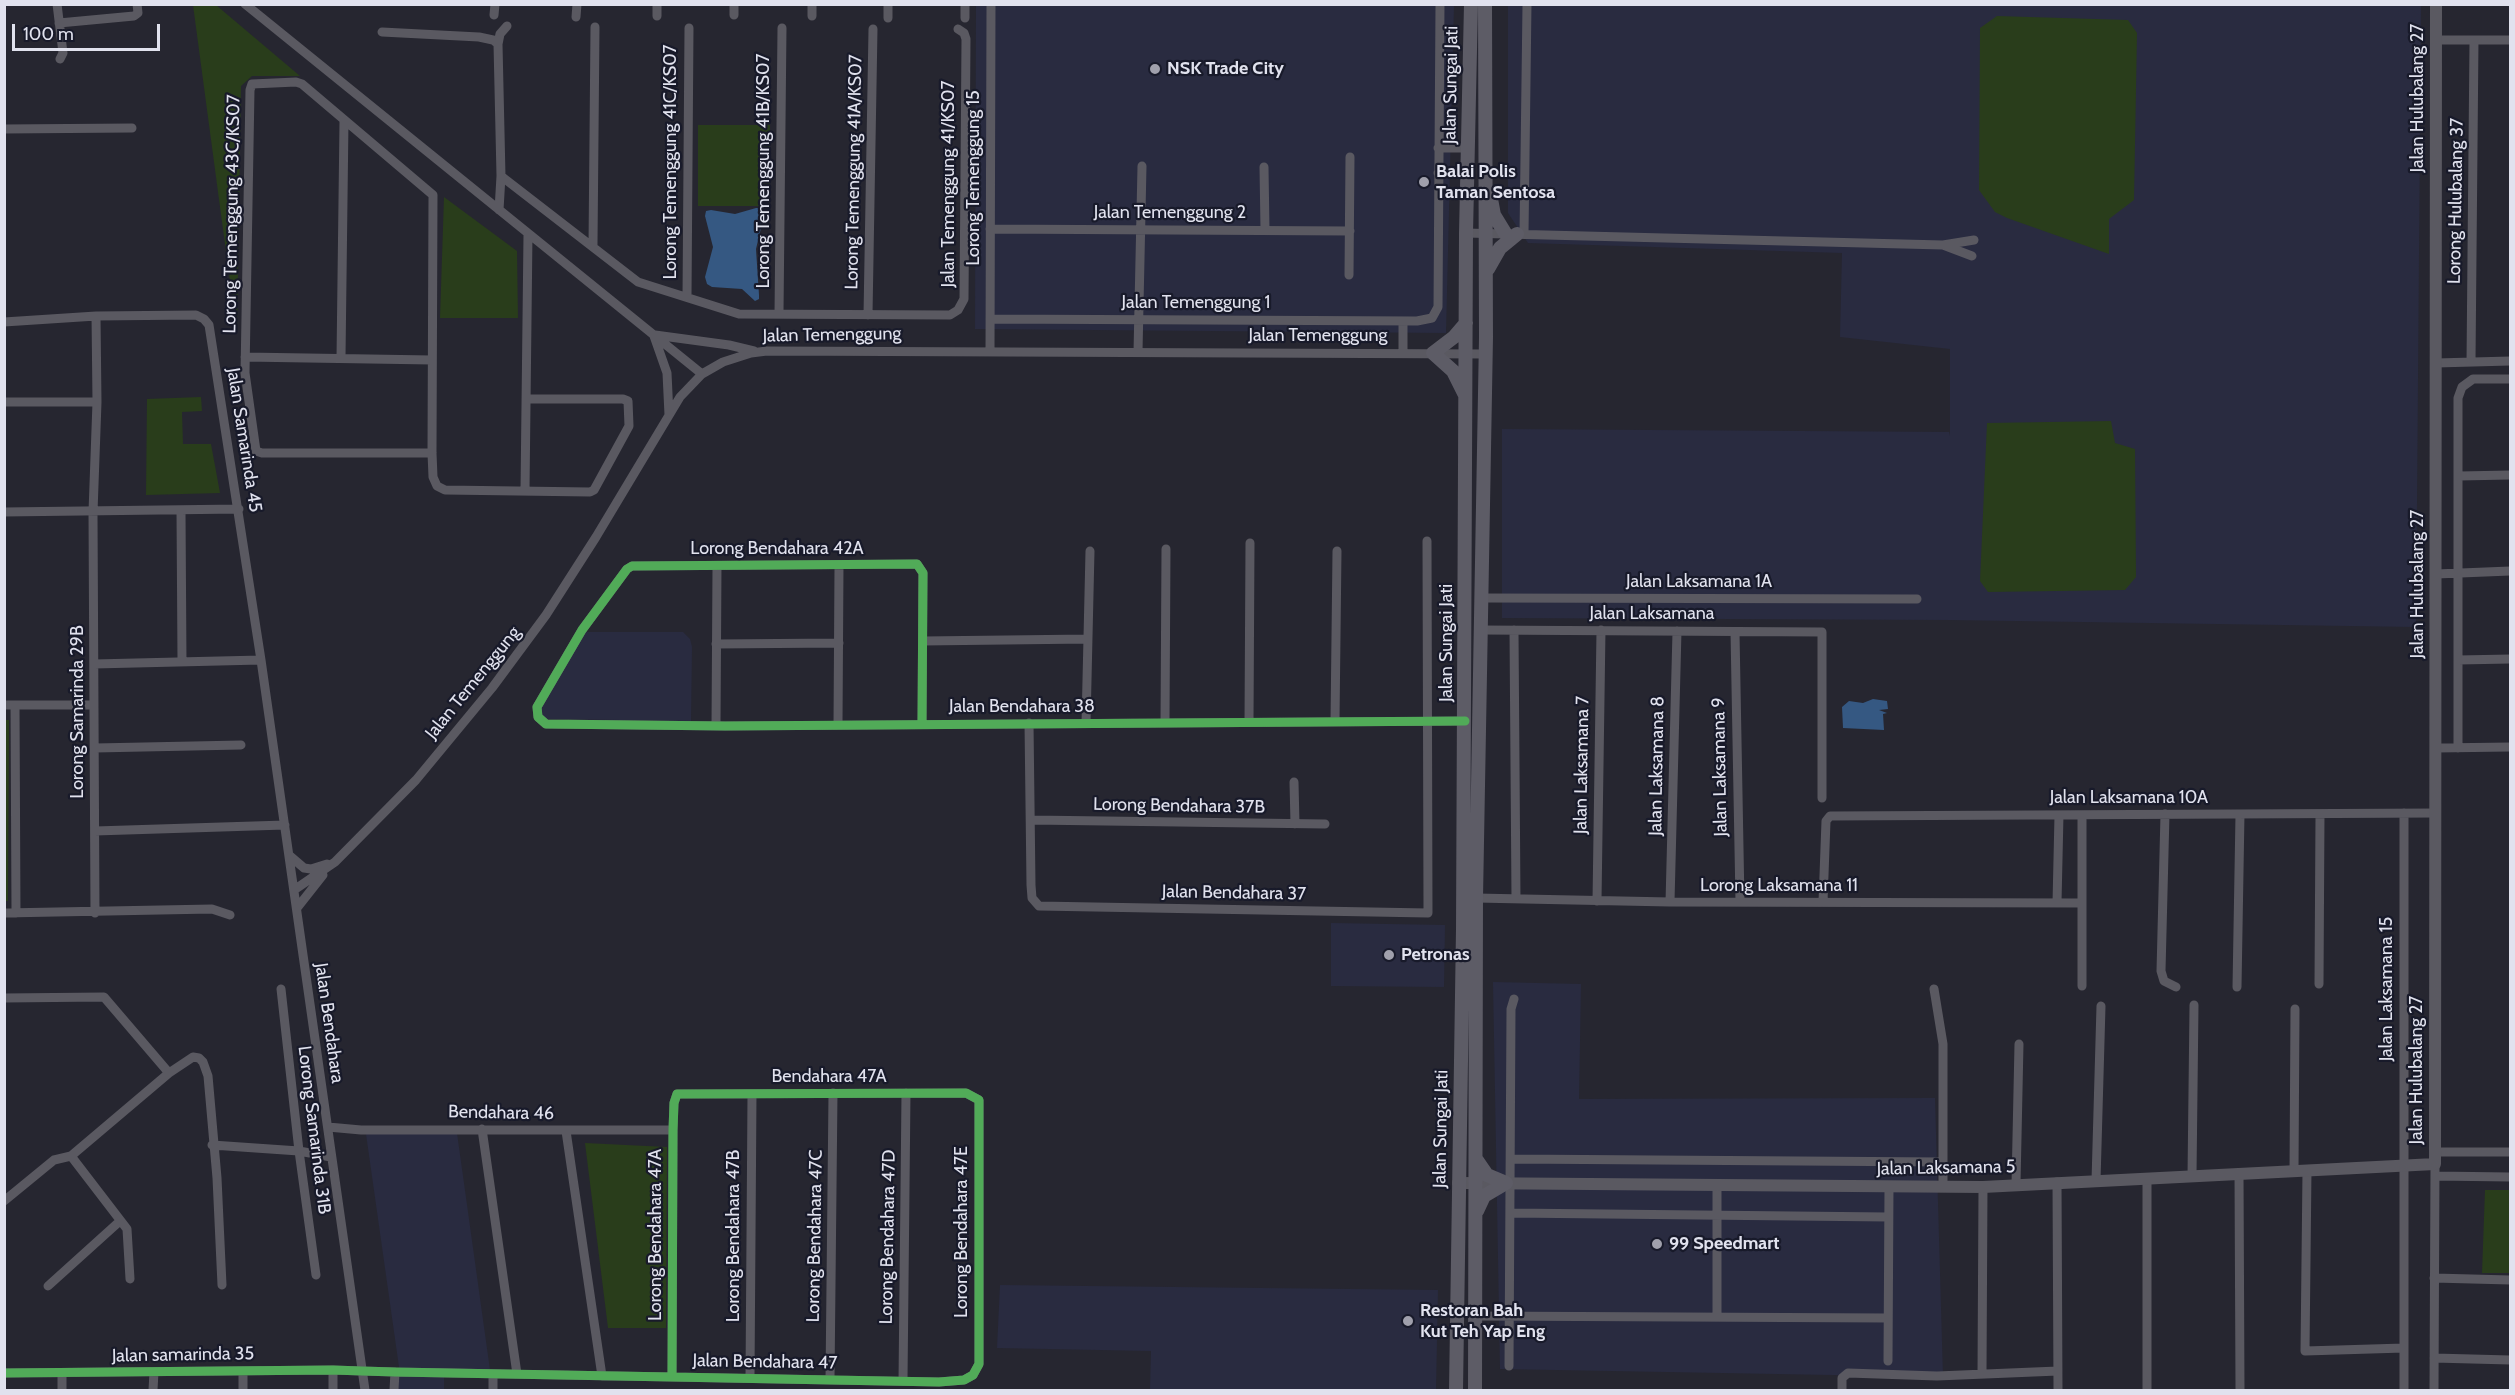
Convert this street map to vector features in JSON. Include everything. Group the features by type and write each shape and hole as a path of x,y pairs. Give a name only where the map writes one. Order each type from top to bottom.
{"main road":[{"name":"Jalan Sungai Jati","path":"1456,1390 1465,721 1466,233 1471,4"},
{"name":"Jalan Sungai Jati","path":"1474,1390 1476,898 1487,233 1485,4"},
{"path":"1486,174 1494,215 1516,234 1500,248 1486,271"},
{"path":"1466,323 1454,337 1433,353 1453,371 1466,396"},
{"path":"1476,1157 1487,1175 1509,1183"},
{"path":"1476,1214 1484,1196 1509,1183"}],"street":[{"path":"57,4 63,53 60,59"},
{"path":"245,4 702,374"},
{"path":"494,15 495,4"},
{"path":"576,17 577,4"},
{"path":"657,4 657,16"},
{"path":"734,4 734,15"},
{"path":"812,4 812,16"},
{"path":"888,4 888,18"},
{"path":"965,4 965,18"},
{"name":"Lorong Temenggung 15","path":"990,351 991,4"},
{"name":"Jalan Temenggung 1","path":"990,319 1403,326 1432,318 1438,307 1440,4"},
{"path":"1516,234 1527,4"},
{"name":"Jalan Hulubalang 27","path":"2435,1164 2436,4"},
{"path":"59,23 134,16 137,9"},
{"path":"499,210 501,176 498,44 500,34 507,26"},
{"path":"593,245 595,27"},
{"name":"Lorong Temenggung 41C/KS07","path":"687,297 689,28"},
{"name":"Lorong Temenggung 41B/KS07","path":"779,314 782,28"},
{"name":"Lorong Temenggung 41A/KS07","path":"868,315 873,29"},
{"name":"Jalan Temenggung 41/KS07","path":"501,176 638,282 739,314 950,315 958,310 964,299 966,39 964,33 958,30"},
{"path":"382,32 479,37 498,44"},
{"path":"2436,40 2511,40"},
{"name":"Lorong Hulubalang 37","path":"2471,362 2474,40"},
{"name":"Lorong Temenggung 43C/KS07","path":"245,357 252,84 296,82 302,84 433,195 432,453 433,477 437,486 445,490 590,492 594,490 629,426 628,401 623,399 526,399"},
{"path":"341,358 344,121"},
{"path":"4,129 132,128"},
{"path":"1438,148 1468,148"},
{"path":"1349,275 1350,157"},
{"path":"1138,352 1142,166"},
{"path":"1264,167 1265,230"},
{"path":"1438,173 1467,173"},
{"name":"Jalan Temenggung 2","path":"990,229 1350,231"},
{"path":"1466,233 1943,245 1974,240"},
{"path":"525,490 528,234"},
{"path":"1943,245 1972,256"},
{"name":"Jalan Samarinda 45","path":"4,322 96,316 196,315 209,325 261,660"},
{"name":"Lorong Samarinda 29B","path":"94,913 93,512 97,402 96,316"},
{"path":"1402,352 1403,326"},
{"path":"653,334 729,345 758,352"},
{"path":"653,334 667,373 669,415"},
{"name":"Jalan Temenggung","path":"294,890 335,862 416,780 492,688 534,634 596,537 680,397 702,374 729,360 758,352 1486,354"},
{"path":"432,360 245,357 245,373 256,451 262,453 432,453"},
{"path":"2436,363 2511,361"},
{"path":"2458,748 2458,398 2462,387 2473,380 2511,379"},
{"path":"4,402 97,402"},
{"path":"2459,476 2511,475"},
{"path":"4,512 181,511 239,508"},
{"path":"181,511 182,662"},
{"path":"1427,541 1427,721"},
{"path":"1249,722 1250,543"},
{"path":"1165,722 1166,549"},
{"path":"1086,723 1090,550"},
{"path":"1335,721 1337,551"},
{"name":"Lorong Bendahara 42A","path":"582,630 627,569 632,566 917,564 923,573 923,641"},
{"path":"716,725 717,566"},
{"path":"838,724 839,566"},
{"path":"2436,574 2511,571"},
{"name":"Jalan Laksamana 1A","path":"1482,598 1917,599"},
{"name":"Jalan Bendahara 38","path":"582,630 537,707 538,717 546,724 1465,721"},
{"name":"Jalan Laksamana","path":"1481,630 1822,632 1822,798"},
{"path":"1514,630 1516,899"},
{"name":"Jalan Laksamana 7","path":"1597,901 1600,630"},
{"name":"Jalan Laksamana 8","path":"1670,902 1677,631"},
{"name":"Jalan Laksamana 9","path":"1735,632 1740,902"},
{"path":"922,724 923,641 1088,639"},
{"path":"716,644 838,643"},
{"path":"2458,660 2511,659"},
{"path":"94,664 261,660"},
{"name":"Jalan Bendahara","path":"261,660 364,1390"},
{"path":"4,705 94,705"},
{"path":"15,705 16,913"},
{"name":"Jalan Bendahara 37","path":"1032,820 1032,898 1039,906 1428,913 1427,721"},
{"path":"1029,723 1029,809 1032,820"},
{"path":"94,748 241,745"},
{"path":"2436,748 2511,747"},
{"path":"1294,782 1294,824"},
{"name":"Jalan Laksamana 15","path":"2404,813 2404,1390"},
{"name":"Jalan Laksamana 10A","path":"1823,902 1826,821 1830,816 2436,813"},
{"path":"2165,814 2161,971 2164,981 2176,987"},
{"path":"2237,987 2240,814"},
{"path":"2319,984 2320,814"},
{"path":"2057,903 2059,815"},
{"path":"2082,815 2082,986"},
{"name":"Lorong Bendahara 37B","path":"1032,820 1325,824"},
{"path":"95,831 285,825"},
{"path":"290,856 304,868 311,869 335,862"},
{"path":"297,908 305,895 335,862"},
{"name":"Lorong Laksamana 11","path":"1476,898 1670,902 2082,903"},
{"path":"4,913 212,909 230,915"},
{"name":"Lorong Samarinda 31B","path":"281,989 316,1275"},
{"path":"1934,989 1943,1044 1943,1187"},
{"path":"4,998 104,997 169,1073"},
{"path":"1509,1366 1511,1213 1509,1183 1512,1159 1511,1009 1514,999"},
{"path":"2192,1176 2194,1005"},
{"path":"2096,1181 2101,1006"},
{"path":"2295,1009 2305,1351 2404,1348"},
{"path":"2016,1184 2019,1044"},
{"path":"4,1201 54,1160 71,1156 169,1073 193,1057 203,1062 207,1069 212,1145 217,1178 222,1285"},
{"name":"Lorong Bendahara 47D","path":"903,1381 906,1093"},
{"name":"Bendahara 47A","path":"677,1094 966,1093 979,1100"},
{"name":"Lorong Bendahara 47A","path":"672,1377 673,1130 674,1103 677,1094"},
{"name":"Lorong Bendahara 47B","path":"750,1378 752,1094"},
{"name":"Lorong Bendahara 47C","path":"830,1380 833,1094"},
{"name":"Lorong Bendahara 47E","path":"979,1100 979,1364"},
{"name":"Bendahara 46","path":"328,1127 361,1130 673,1130"},
{"path":"482,1129 517,1374"},
{"path":"566,1131 602,1376"},
{"path":"212,1145 299,1150 331,1157"},
{"path":"2435,1164 2511,1152"},
{"path":"71,1156 127,1229 130,1279"},
{"name":"Jalan Laksamana 5","path":"1512,1159 1943,1162"},
{"path":"2435,1164 2511,1177"},
{"path":"2434,1390 2435,1164"},
{"name":"Jalan Laksamana 5","path":"1458,1183 1983,1187 2435,1164"},
{"path":"2239,1173 2240,1390"},
{"path":"2147,1178 2147,1390"},
{"path":"2057,1182 2058,1390"},
{"path":"1717,1185 1717,1317"},
{"path":"1888,1362 1889,1187"},
{"path":"1982,1374 1983,1187"},
{"path":"1511,1213 1888,1217"},
{"path":"48,1286 120,1221"},
{"path":"2434,1278 2511,1280"},
{"path":"1475,1316 1888,1318"},
{"path":"2434,1358 2511,1360"},
{"name":"Jalan Bendahara 47","path":"362,1371 903,1381 964,1380 973,1375 979,1364"},
{"path":"333,1370 333,1390"},
{"path":"243,1371 243,1390"},
{"name":"Jalan samarinda 35","path":"4,1373 362,1371"},
{"path":"1842,1390 1842,1378 1845,1374 1937,1376 2058,1371"},
{"path":"62,1372 62,1390"},
{"path":"153,1372 153,1390"},
{"path":"394,1390 395,1372"},
{"path":"493,1374 493,1390"}],"shaded area":[{"path":"976,5 1454,5 1446,333 975,329"},
{"path":"1508,5 2421,5 2416,627 1949,620 1502,618 1502,429 1949,432 1950,436 1950,349 1840,337 1842,253 1528,243 1508,213"},
{"path":"585,632 683,632 690,639 692,647 691,721 547,719 541,715 541,708"},
{"path":"1331,923 1445,925 1444,987 1331,986"},
{"path":"1493,982 1581,984 1579,1099 1935,1098 1943,1377 1500,1369"},
{"path":"457,1133 490,1370 444,1370 444,1390 398,1390 399,1367 366,1134"},
{"path":"1000,1285 1438,1290 1436,1390 1150,1390 1151,1351 997,1348"}],"green space":[{"path":"193,5 216,5 300,76 252,76 241,86 237,334"},
{"path":"1997,16 2128,20 2137,33 2134,200 2109,219 2109,254 2007,218 1995,212 1979,190 1980,28"},
{"path":"698,125 770,125 770,206 698,206"},
{"path":"444,197 517,251 518,318 440,318"},
{"path":"201,397 202,411 182,412 183,444 211,444 220,493 146,495 147,399"},
{"path":"2111,421 2115,443 2135,449 2136,577 2125,590 1988,592 1980,581 1987,423"},
{"path":"5,720 9,720 8,901 5,901"},
{"path":"585,1143 667,1147 666,1328 608,1328"},
{"path":"2485,1190 2510,1190 2510,1273 2482,1273"}],"water":[{"path":"763,208 765,211 756,249 759,299 755,301 742,289 712,287 707,284 705,277 713,247 705,216 706,211 711,210 735,214"},
{"path":"1873,699 1887,701 1888,709 1879,710 1887,713 1883,714 1884,730 1843,728 1842,707 1849,701 1863,703"}],"cycle path":[{"path":"922,724 923,573 917,564 632,566 627,569 582,630 537,707 538,717 546,724 725,726 1465,721"},
{"path":"4,1373 333,1370 395,1372 939,1382 964,1380 973,1375 979,1364 979,1100 966,1093 677,1094 674,1103 673,1130 672,1377"}],"place":[{"name":"NSK Trade City","path":"1155,69"},
{"name":"Balai Polis Taman Sentosa","path":"1424,182"},
{"name":"Petronas","path":"1389,955"},
{"name":"99 Speedmart","path":"1657,1244"},
{"name":"Restoran Bah Kut Teh Yap Eng","path":"1408,1321"}]}
